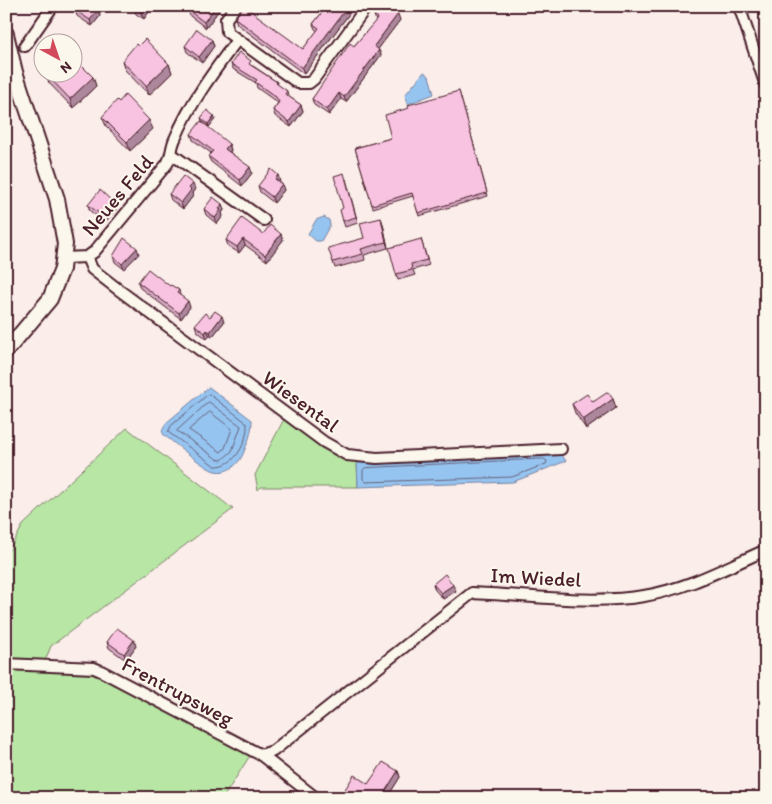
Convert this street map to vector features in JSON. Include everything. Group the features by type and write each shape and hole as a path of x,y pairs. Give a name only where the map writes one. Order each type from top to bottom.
{"main road":[{"path":"6,34 15,72 61,215 65,236 64,258 59,280 50,299 6,351"}],"street":[{"path":"25,46 53,6"},
{"path":"236,6 226,19 227,32 298,83 303,84 314,79 367,6"},
{"path":"738,6 766,86"},
{"name":"Neues Feld","path":"87,257 94,252 167,164 173,155 173,141 190,108 208,78 237,40"},
{"name":"Neues Feld","path":"173,155 264,220"},
{"path":"64,258 87,257"},
{"name":"Wiesental","path":"87,257 92,270 105,280 205,356 253,388 324,442 347,455 377,458 561,449"},
{"name":"Im Wiedel","path":"261,755 273,750 472,593 608,599 645,596 697,580 766,550"},
{"name":"Frentrupsweg","path":"6,664 94,668 261,755 316,798"}],"green space":[{"path":"284,419 327,450 357,461 358,487 261,487 258,490 255,475"},
{"path":"127,428 233,509 51,646 45,661 6,660 6,556 23,525"},
{"path":"8,669 93,671 251,754 223,798 6,798"}],"water":[{"path":"424,72 429,76 434,94 408,104 405,95"},
{"path":"324,217 329,220 330,225 321,241 316,241 308,234 316,220"},
{"path":"209,387 252,420 249,437 241,458 229,470 220,472 205,466 164,435 162,431 166,423"},
{"path":"561,454 566,461 513,482 358,487 357,461 372,464"}],"building":[{"path":"78,6 93,6 98,10 90,20 75,10"},
{"path":"136,6 146,6 141,13 134,8"},
{"path":"190,6 216,6 204,22 188,10"},
{"path":"244,6 303,49 319,28 313,24 327,6 348,6 302,68 235,18"},
{"path":"382,6 387,6 398,14 374,46 379,50 344,97 339,93 327,110 312,99 350,43 354,46 378,18 374,15"},
{"path":"626,6 639,6 627,10"},
{"path":"197,29 212,40 199,57 185,46"},
{"path":"145,39 169,64 146,86 122,61 136,44 138,46"},
{"path":"239,52 251,61 249,64 277,82 287,91 285,94 301,105 289,122 273,110 279,102 276,97 255,82 257,80 231,64"},
{"path":"82,66 93,77 70,99 54,82 82,82"},
{"path":"459,91 487,193 418,213 412,193 372,205 355,148 391,138 385,115 409,108 408,105"},
{"path":"125,95 149,120 127,142 102,117 117,100 119,102"},
{"path":"207,110 214,116 208,124 201,118"},
{"path":"201,121 229,144 225,149 250,167 240,180 208,156 213,151 191,134"},
{"path":"271,169 278,175 275,179 282,184 272,197 258,186"},
{"path":"344,173 356,217 343,221 340,210 343,208 334,176"},
{"path":"183,176 193,184 189,188 191,190 181,203 169,194"},
{"path":"100,190 114,203 103,216 88,205"},
{"path":"213,197 222,204 219,209 221,210 215,218 204,209"},
{"path":"242,218 263,234 270,225 281,234 265,255 243,239 237,247 226,240"},
{"path":"381,218 386,242 361,249 363,254 333,262 328,248 364,238 360,223"},
{"path":"124,238 137,248 122,264 113,256"},
{"path":"421,239 427,260 411,264 412,270 396,274 389,248"},
{"path":"148,269 170,286 179,290 177,293 188,301 179,313 138,282"},
{"path":"215,311 222,316 210,332 207,330 205,333 195,325 205,313 210,317"},
{"path":"608,392 613,399 583,420 572,404 587,394 593,402"},
{"path":"445,574 453,585 441,593 433,584"},
{"path":"117,628 134,640 124,654 107,642"},
{"path":"383,762 398,771 381,798 354,798 344,791 354,775 368,784"}]}
